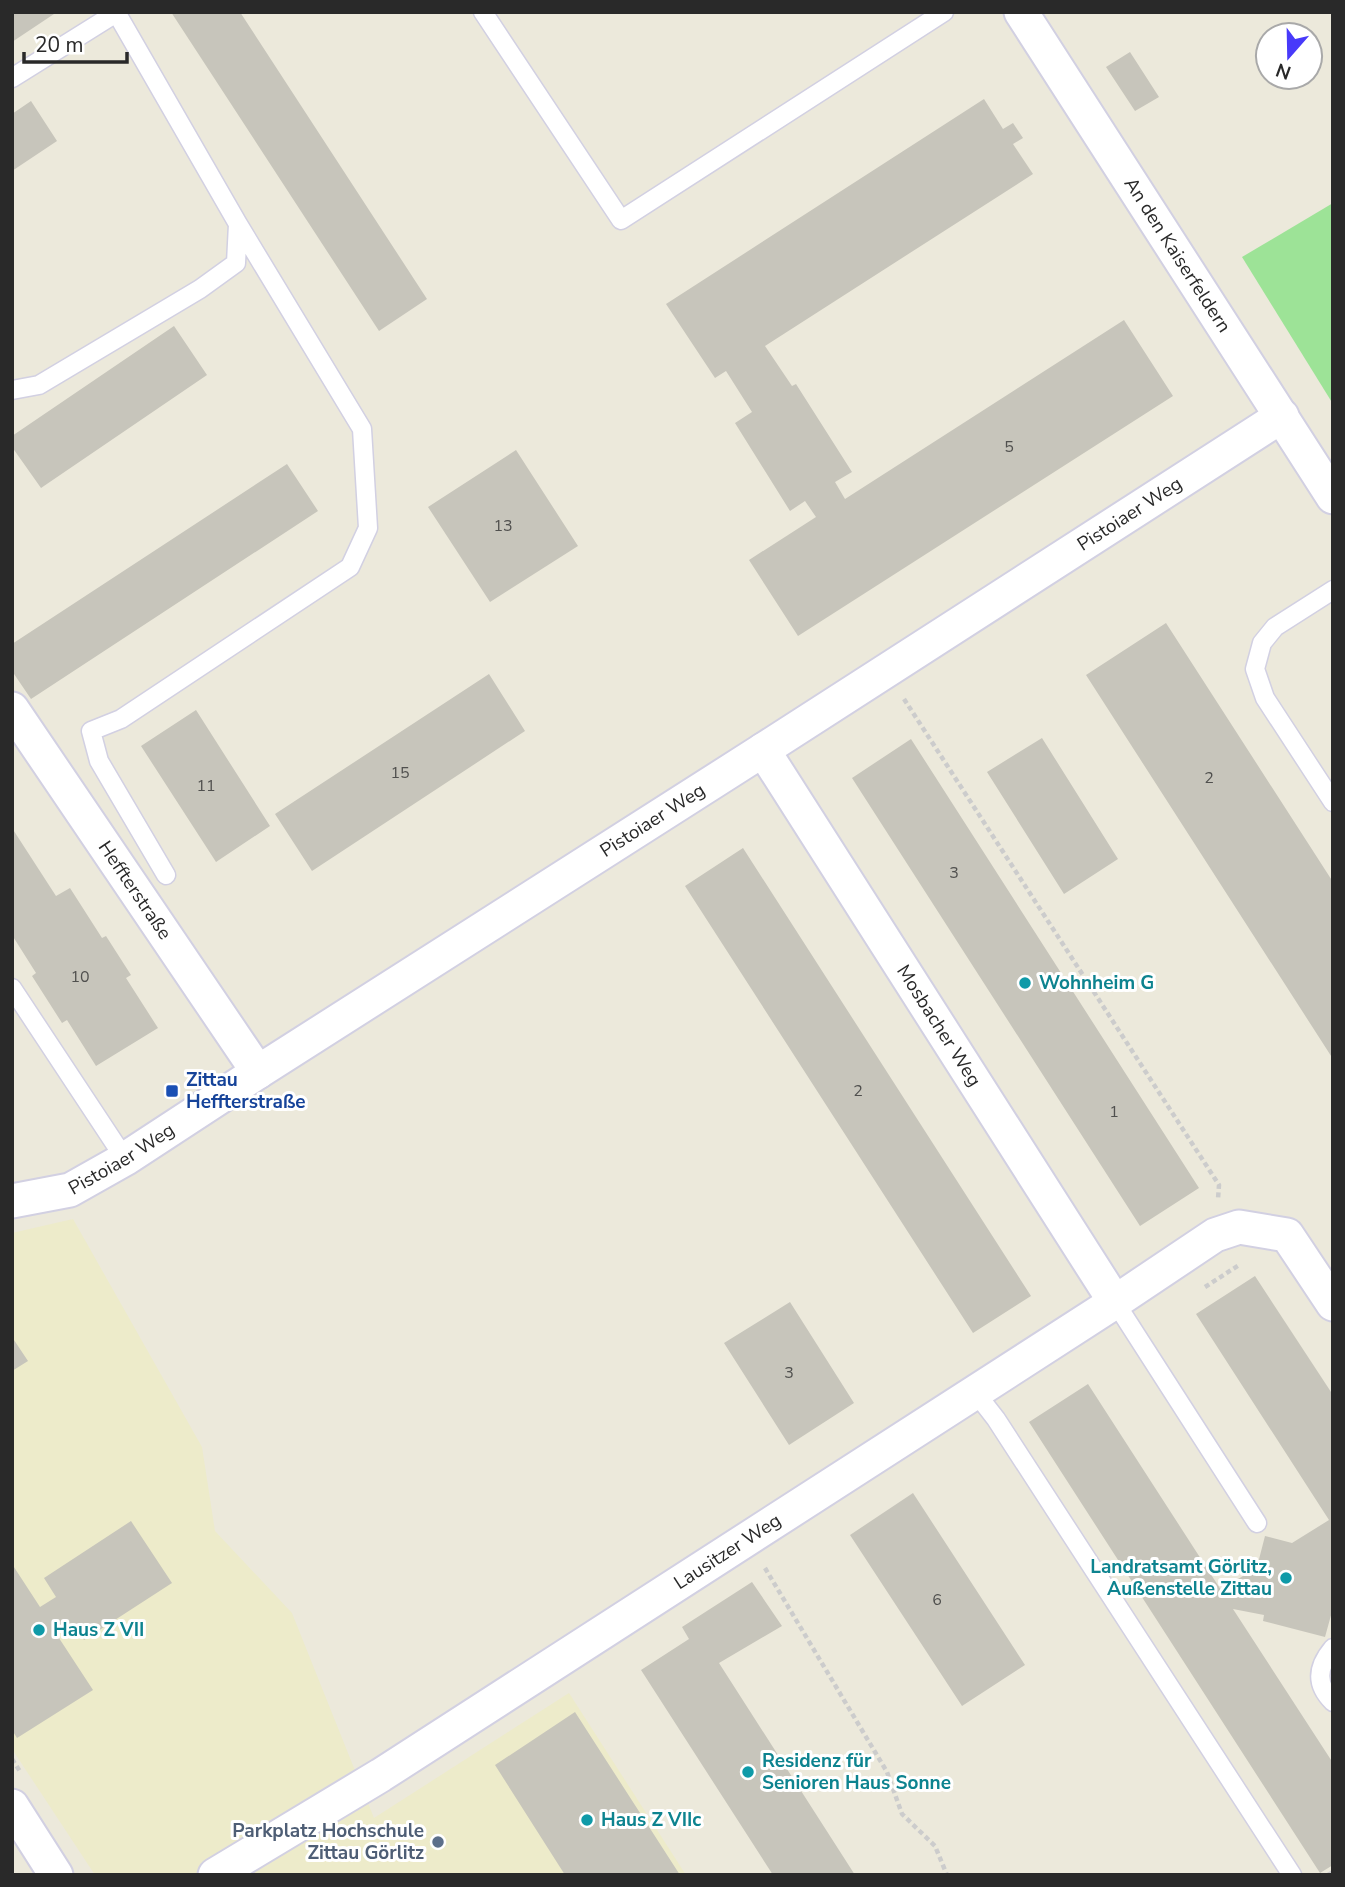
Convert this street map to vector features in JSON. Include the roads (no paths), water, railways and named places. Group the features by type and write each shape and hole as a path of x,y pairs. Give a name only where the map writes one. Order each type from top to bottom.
{"street":[{"name":"An den Kaiserfeldern","path":"1021,12 1333,497"},
{"name":"Pistoiaer Weg","path":"12,1201 70,1190 125,1159 1282,415"},
{"name":"Heffterstraße","path":"12,709 258,1072"},
{"name":"Mosbacher Weg","path":"763,750 1115,1301"},
{"name":"Lausitzer Weg","path":"215,1875 381,1775 1227,1231 1287,1235 1333,1304"},
{"path":"12,1806 56,1875"}],"lane":[{"path":"483,12 621,220 942,13"},
{"path":"12,78 116,13 238,224 362,429 368,528 350,566 121,719 91,731 99,761 166,875"},
{"path":"12,390 39,385 200,289 236,263 238,224"},
{"path":"1333,590 1275,627 1262,643 1255,669 1265,698 1333,802"},
{"path":"12,988 125,1159"},
{"path":"1115,1301 1257,1523"},
{"path":"975,1392 1003,1430 1292,1875"},
{"path":"1333,1648 1320,1668 1323,1691 1333,1702"}],"place":[{"name":"Wohnheim G","path":"1025,983"},
{"name":"Zittau Heffterstraße","path":"172,1091"},
{"name":"Landratsamt Görlitz, Außenstelle Zittau","path":"1286,1578"},
{"name":"Haus Z VII","path":"39,1630"},
{"name":"Residenz für Senioren Haus Sonne","path":"748,1772"},
{"name":"Haus Z VIIc","path":"587,1820"},
{"name":"Parkplatz Hochschule Zittau Görlitz","path":"438,1842"}]}
